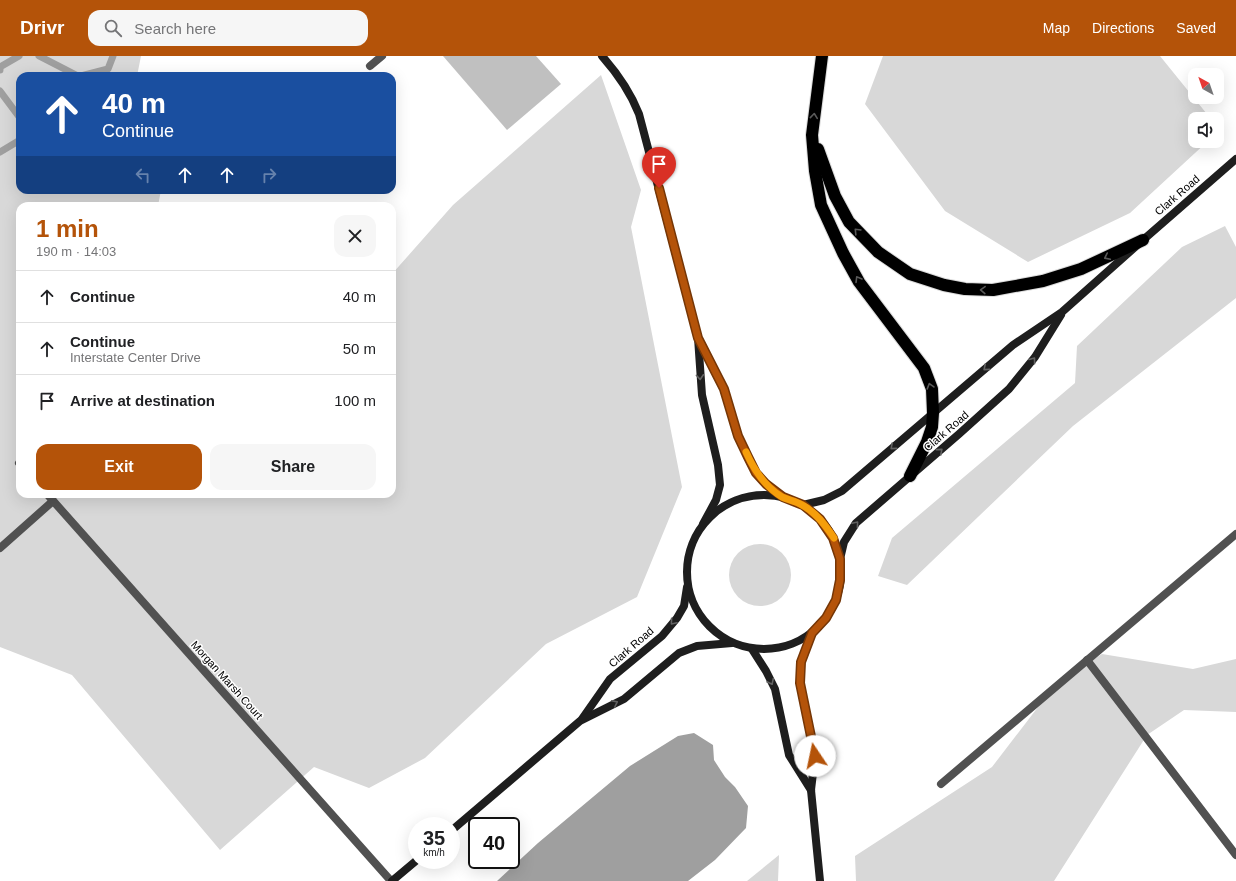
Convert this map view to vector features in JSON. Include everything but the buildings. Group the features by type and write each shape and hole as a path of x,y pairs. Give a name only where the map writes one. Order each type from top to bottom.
{"highway":[{"path":"822,56 812,135 815,170 821,205 843,253 859,282 924,368 932,389 934,413 932,427 927,442 910,476"},
{"path":"812,135 835,196 849,222 878,252 910,274 944,285 965,289 993,290 1043,282 1081,269 1143,240"}],"street":[{"path":"370,66 382,56"},
{"path":"602,56 619,76 632,95 639,114 698,338 702,395 718,465 720,485 716,500 692,543 686,565 687,587 696,610 711,629 732,643 752,649 773,649 793,643 812,633 826,618 836,600 840,580 840,559 833,538 820,519 803,505 783,497 766,484 756,473 738,436 724,389 698,338"},
{"name":"Clark Road","path":"803,505 824,500 842,492 1013,345 1062,312 1236,159"},
{"name":"Clark Road","path":"840,559 844,542 856,523 959,434 1009,388 1035,357 1062,312"},
{"path":"703,524 719,509 739,499 761,495 783,497"},
{"name":"Morgan Marsh Court","path":"50,498 391,881"},
{"path":"0,548 53,501"},
{"path":"941,784 1236,534"},
{"name":"Clark Road","path":"460,823 580,721 610,680 662,636 677,618 684,606 687,587"},
{"path":"812,633 801,662 800,683 815,756 811,790 820,881"},
{"name":"Clark Road","path":"580,721 624,699 679,653 697,646 732,643"},
{"path":"752,649 775,689 789,755 811,790"},
{"path":"1087,660 1236,855"},
{"path":"391,881 408,867"}],"shaded area":[{"path":"0,56 141,56 138,72 16,72 16,194 160,194 159,202 16,202 16,498 396,498 396,269 453,205 601,75 641,190 631,227 682,487 637,597 546,644 425,758 369,788 314,767 220,850 72,675 0,647"},
{"path":"883,56 1160,56 1188,91 1188,104 1199,104 1205,112 1188,112 1188,148 1200,148 1130,213 1028,262 945,211 865,104"},
{"path":"1225,226 1236,247 1236,298 1073,426 907,585 878,576 892,538 1075,383 1077,346 1182,247"},
{"path":"754,544 766,544 782,553 789,563 791,575 789,587 782,597 766,606 754,606 743,601 734,592 729,581 729,569 734,558 743,549"},
{"path":"1102,654 1193,669 1236,659 1236,712 1184,710 1147,735 1054,881 856,881 855,856 992,767 1058,681"},
{"path":"694,733 713,745 714,760 725,777 735,787 748,806 746,828 715,860 688,881 497,881 510,869 520,869 520,860 630,766 678,736"},
{"path":"779,855 778,881 747,881"}],"waterway":[{"path":"0,70 0,67 19,56"},
{"path":"39,56 70,72"},
{"path":"96,72 108,69 113,56"},
{"path":"0,91 16,113"},
{"path":"0,152 16,142"}],"slow traffic":[{"path":"746,452 756,473 766,484 783,497 803,505 820,519 834,538"}],"route":[{"path":"659,188 698,338 724,389 738,436 748,457 756,473 766,484 783,497 803,505 820,519 833,538 840,559 840,580 836,600 826,618 812,633 801,662 800,683 815,756"}]}
